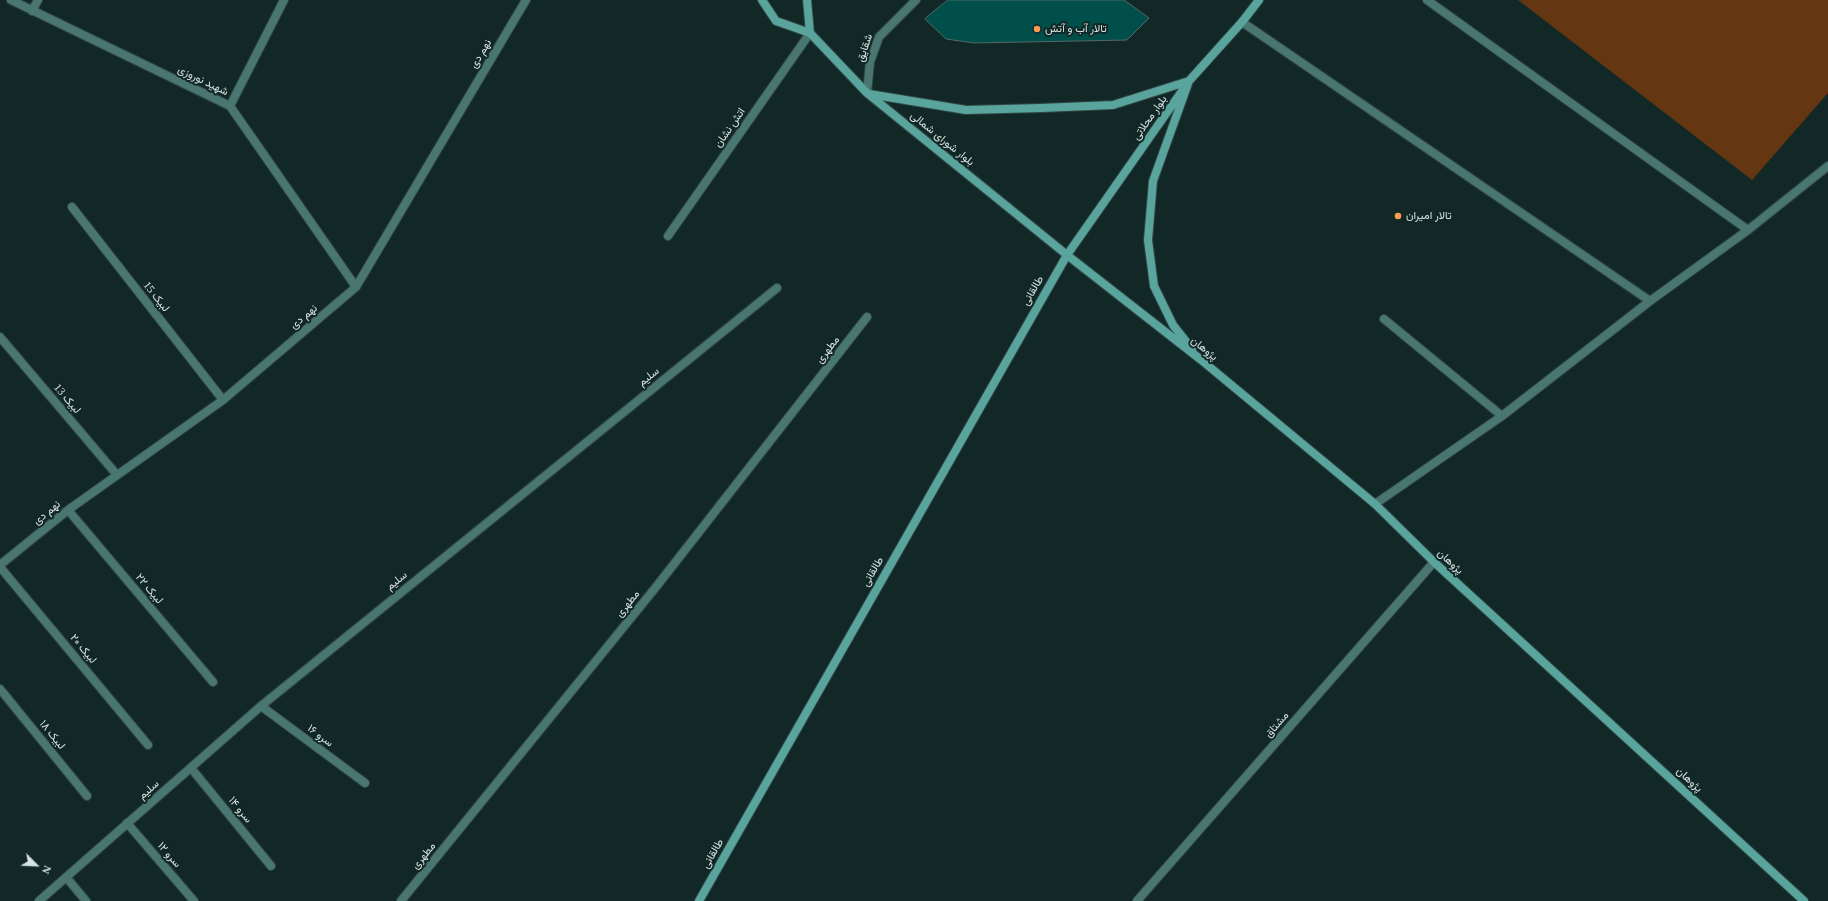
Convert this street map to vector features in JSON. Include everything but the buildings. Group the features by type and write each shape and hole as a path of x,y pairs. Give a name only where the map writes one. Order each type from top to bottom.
{"main road":[{"name":"بلوار شورای شمالی","path":"762,0 776,21 810,33 868,93 1067,255"},
{"path":"806,0 810,33"},
{"name":"بلوار محلاتی","path":"1067,255 1189,81 1242,22 1259,0"},
{"path":"868,93 966,110 1041,108 1113,105 1189,81"},
{"path":"1189,81 1153,180 1148,240 1154,286 1173,325 1200,359"},
{"name":"پژوهان","path":"1067,255 1200,359 1375,504 1434,562 1804,901"},
{"name":"طالقانی","path":"699,901 1067,255"}],"street":[{"name":"شهید نوروزی","path":"11,0 230,106 356,287"},
{"path":"32,11 38,0"},
{"path":"230,106 284,0"},
{"name":"نهم دی","path":"0,566 68,510 223,400 356,287 526,0"},
{"name":"شقایق","path":"868,93 870,62 879,37 916,0"},
{"path":"1427,0 1748,230"},
{"path":"1242,22 1650,302"},
{"name":"اتش نشان","path":"668,236 810,33"},
{"path":"1375,504 1502,416 1650,302 1748,230 1828,166"},
{"name":"لبیک 15","path":"72,208 223,400"},
{"name":"سلیم","path":"39,901 261,706 777,288"},
{"name":"مطهری","path":"401,901 656,587 867,317"},
{"path":"1384,319 1502,416"},
{"name":"لبیک 13","path":"0,337 116,476"},
{"name":"لبیک ۲۲","path":"68,510 213,682"},
{"name":"مشتاق","path":"1137,901 1434,562"},
{"name":"لبیک ۲۰","path":"0,566 148,745"},
{"name":"لبیک ۱۸","path":"0,689 88,796"},
{"name":"سرو ۱۶","path":"261,706 365,783"},
{"name":"سرو ۱۴","path":"191,768 272,866"},
{"name":"سرو ۱۲","path":"127,823 194,901"},
{"path":"66,877 86,901"}],"shaded area":[{"path":"1518,0 1828,0 1828,93 1752,180"}],"place":[{"name":"تالار آب و آتش","path":"1037,29"},
{"name":"تالار امیران","path":"1398,216"}]}
